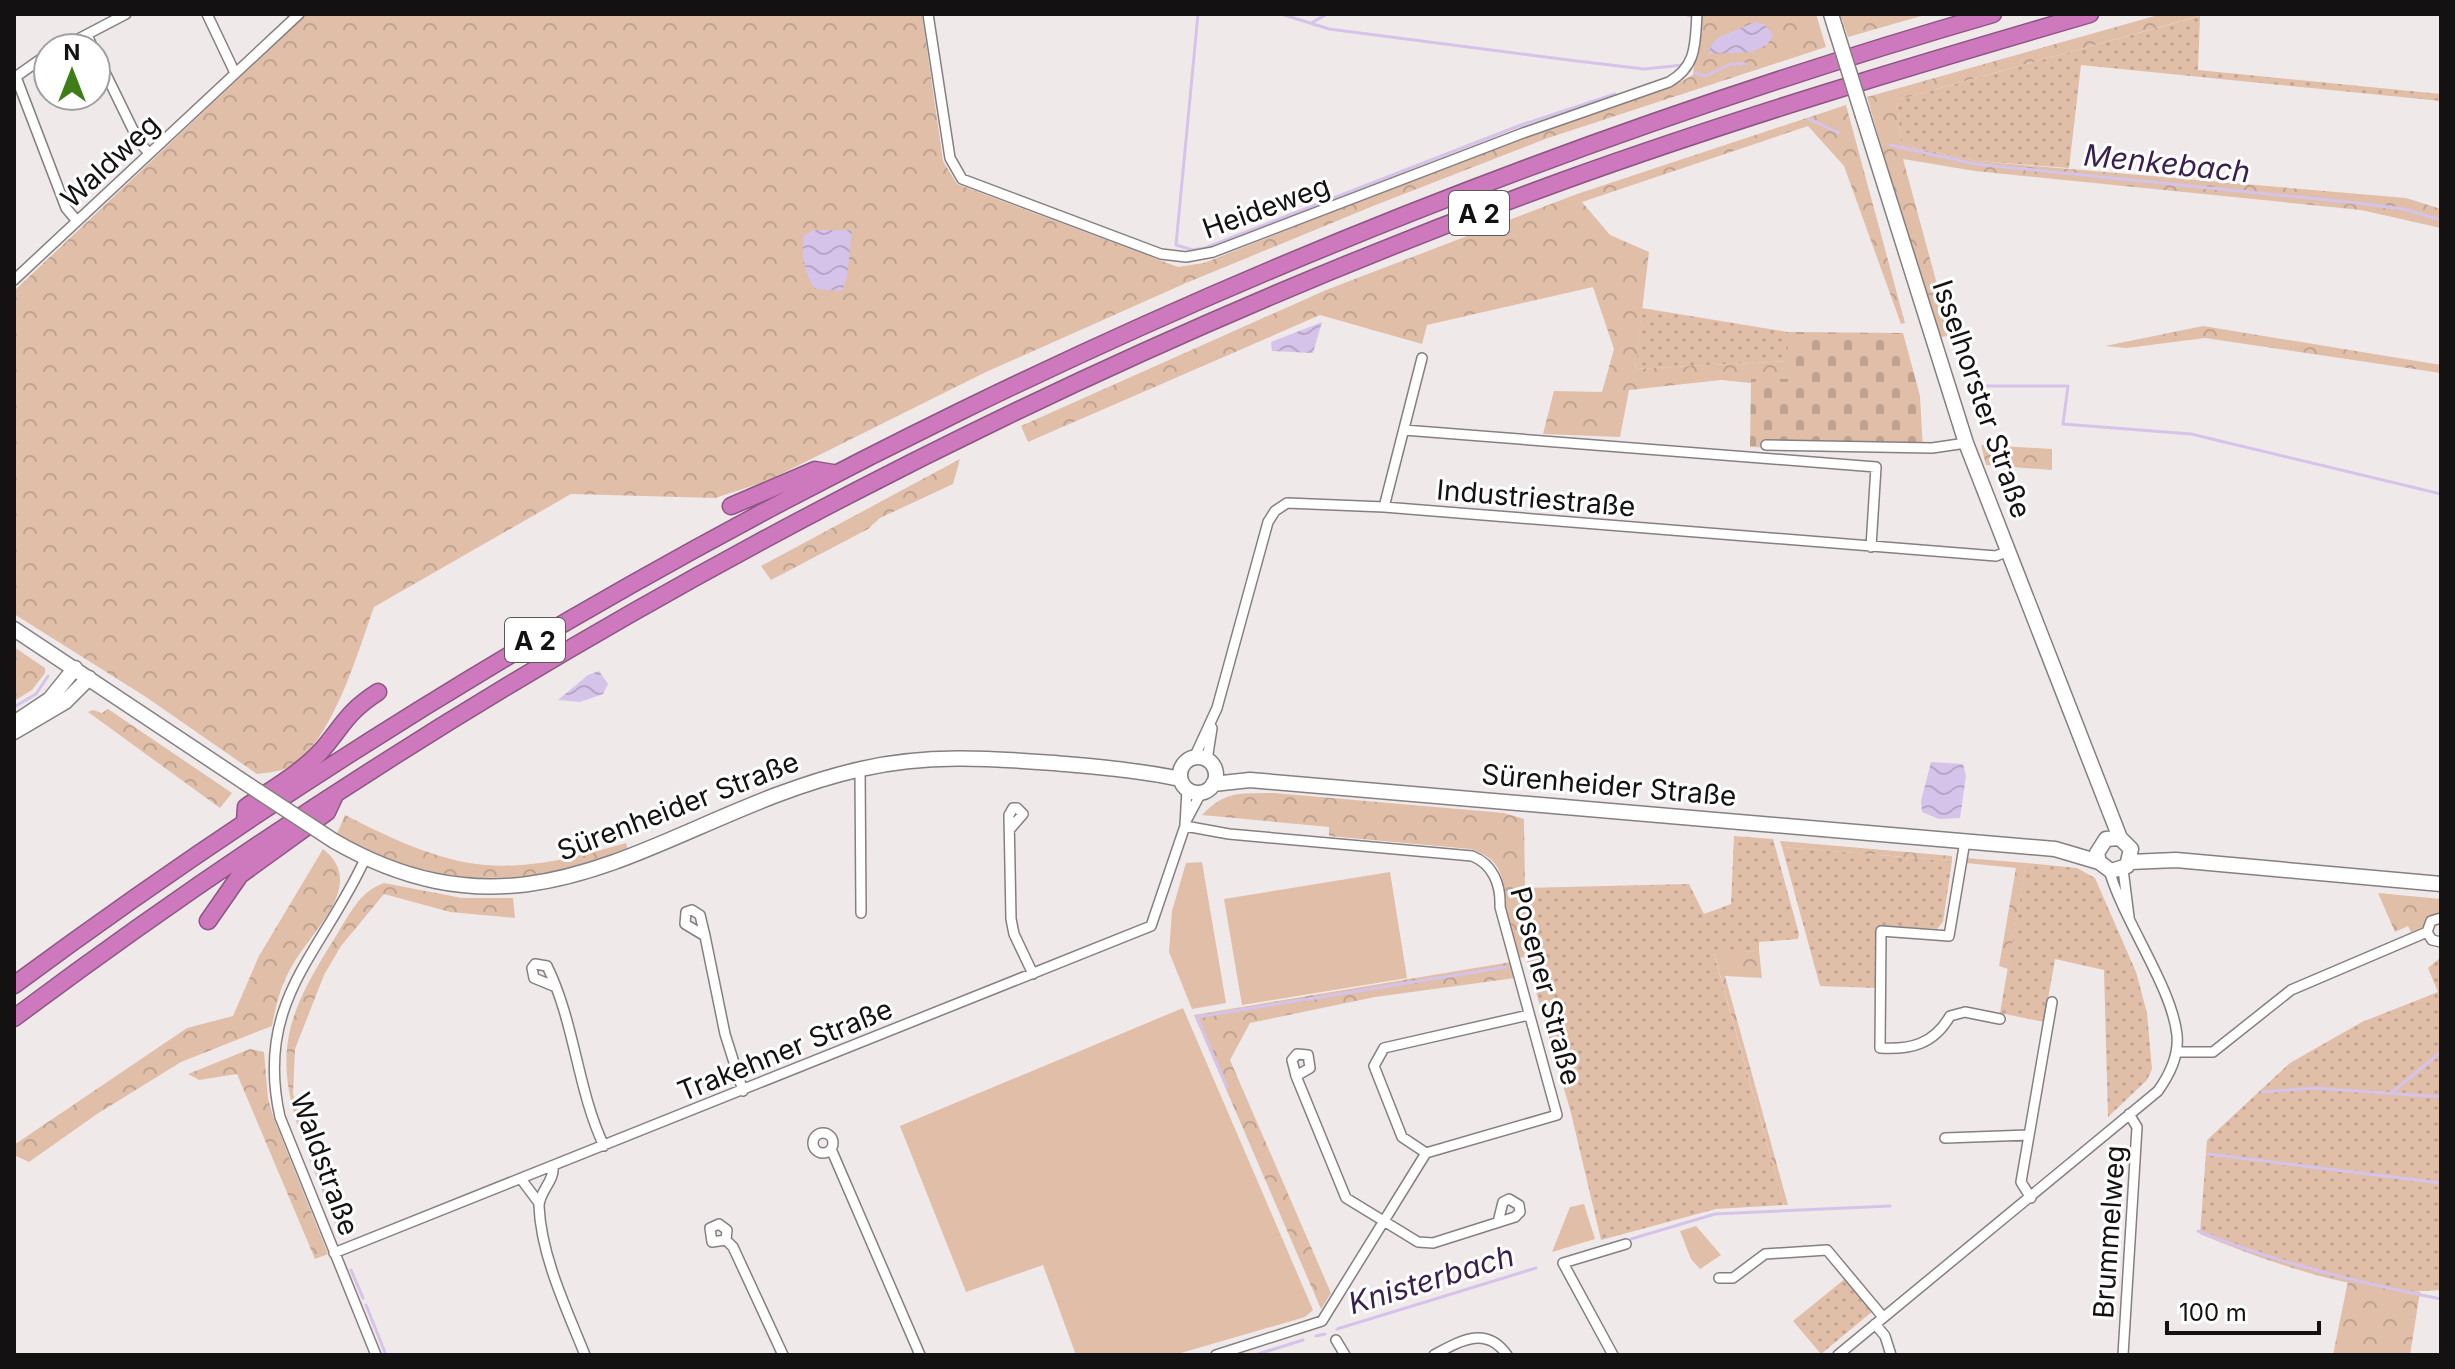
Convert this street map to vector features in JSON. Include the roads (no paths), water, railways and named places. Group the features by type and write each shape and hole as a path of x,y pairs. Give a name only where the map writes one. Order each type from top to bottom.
{"highway":[{"name":"A 2","path":"14,985 245,822 527,644 680,555 833,473 1060,362 1377,223 1725,96 1993,14"},
{"name":"A 2","path":"14,1018 209,878 336,793 535,670 792,525 906,466 1219,319 1391,247 1707,130 2090,14"},
{"path":"731,506 815,470 833,473"},
{"path":"245,822 246,807 303,768 322,749 349,712 378,692"},
{"path":"208,921 240,875 327,812 336,793"}],"main road":[{"name":"Isselhorster Straße","path":"1833,21 1966,443 2104,794 2115,854"},
{"name":"Sürenheider Straße","path":"14,629 365,859 418,879 463,886 508,887 564,880 618,862 773,797 860,769 948,756 1198,775 2441,884"},
{"path":"14,723 50,699 75,668"},
{"path":"14,732 65,702 89,678"}],"street":[{"path":"93,32 126,14"},
{"path":"207,14 235,73 299,14"},
{"name":"Heideweg","path":"928,14 950,158 962,179 1161,254 1186,257 1213,252 1523,133 1669,82 1683,74 1692,62 1697,14"},
{"path":"32,66 15,78 66,208 77,221"},
{"name":"Waldweg","path":"14,280 235,73"},
{"path":"112,87 139,142 149,153"},
{"path":"1384,507 1422,358"},
{"path":"1404,430 1876,467 1871,547"},
{"path":"1766,445 1932,448 1966,443"},
{"name":"Industriestraße","path":"1198,775 1268,522 1275,511 1297,501 1996,556 2008,551"},
{"path":"860,769 861,913"},
{"name":"Trakehner Straße","path":"1185,824 1198,775"},
{"name":"Trakehner Straße","path":"334,1253 1151,926 1198,775"},
{"name":"Posener Straße","path":"1185,824 1229,834 1472,856 1484,860 1499,886 1500,907 1557,1115 1426,1153"},
{"path":"1010,829 1011,919 1014,934 1033,974"},
{"path":"1965,841 1949,936 1881,931 1880,1048 1899,1049 1923,1042 1939,1035 1950,1016 1965,1012 2000,1019"},
{"path":"1838,1355 2158,1091 2173,1066 2177,1052 2173,1016 2118,903 2115,854"},
{"name":"Waldstraße","path":"365,859 291,988 280,1018 273,1059 280,1117 376,1355"},
{"path":"2177,1052 2213,1052 2291,990 2427,932 2431,921 2441,918"},
{"path":"2427,932 2432,940 2441,942"},
{"path":"705,936 725,1034 743,1091"},
{"path":"556,987 593,1122 604,1146"},
{"path":"2031,1198 2021,1182 2052,1002"},
{"path":"1216,1355 1322,1321 1426,1153 1402,1137 1374,1066 1384,1048 1529,1015"},
{"path":"1296,1076 1346,1198 1418,1242 1433,1243 1498,1222"},
{"name":"Brummelweg","path":"2123,1355 2137,1127 2129,1114"},
{"path":"1945,1138 2029,1135"},
{"path":"831,1149 920,1355"},
{"path":"539,1203 554,1173 553,1167"},
{"path":"521,1179 539,1203 549,1254 585,1355"},
{"path":"726,1240 733,1247 783,1355"},
{"path":"1613,1355 1563,1263 1626,1244"},
{"path":"1719,1278 1733,1278 1765,1254 1827,1250 1879,1320 1891,1355"},
{"path":"1434,1355 1470,1337 1488,1338 1507,1355"},
{"path":"1336,1340 1345,1355"}],"water":[{"path":"1755,22 1765,25 1773,35 1767,45 1751,52 1710,54 1710,47 1717,38"},
{"path":"813,230 852,230 847,277 842,291 815,289 811,283 803,249 804,236"},
{"path":"1322,322 1313,353 1272,351 1271,342"},
{"path":"599,671 608,684 603,694 580,702 558,700 588,675"},
{"path":"1931,762 1963,764 1966,776 1960,818 1939,819 1922,812 1921,801"}],"waterway":[{"path":"1198,14 1176,245 1193,250 1205,248 1521,125 1615,94"},
{"name":"Menkebach","path":"1281,14 1329,29 1577,61 1644,69 1683,65"},
{"path":"1313,22 1327,14"},
{"path":"1684,14 1691,16"},
{"name":"Menkebach","path":"1695,73 1705,76 1731,64 1746,64"},
{"name":"Menkebach","path":"1809,119 1839,133"},
{"name":"Menkebach","path":"1890,145 1975,164 2357,203 2403,209 2441,220"},
{"path":"1969,386 2068,386 2063,424 2191,434 2441,494"},
{"path":"14,707 36,694 48,676"},
{"path":"1227,1087 1197,1017 1506,967"},
{"path":"2391,1093 2441,1052"},
{"path":"2262,1092 2314,1088 2441,1097"},
{"path":"2208,1154 2441,1183"},
{"path":"311,1160 338,1227"},
{"name":"Knisterbach","path":"1631,1239 1715,1214 1890,1206"},
{"name":"Knisterbach","path":"2198,1231 2318,1271 2441,1299"},
{"name":"Knisterbach","path":"1337,1329 1536,1268"},
{"path":"351,1270 363,1298"},
{"path":"366,1305 386,1355"},
{"name":"Knisterbach","path":"1316,1336 1325,1334"},
{"name":"Knisterbach","path":"1255,1355 1303,1340"}]}
